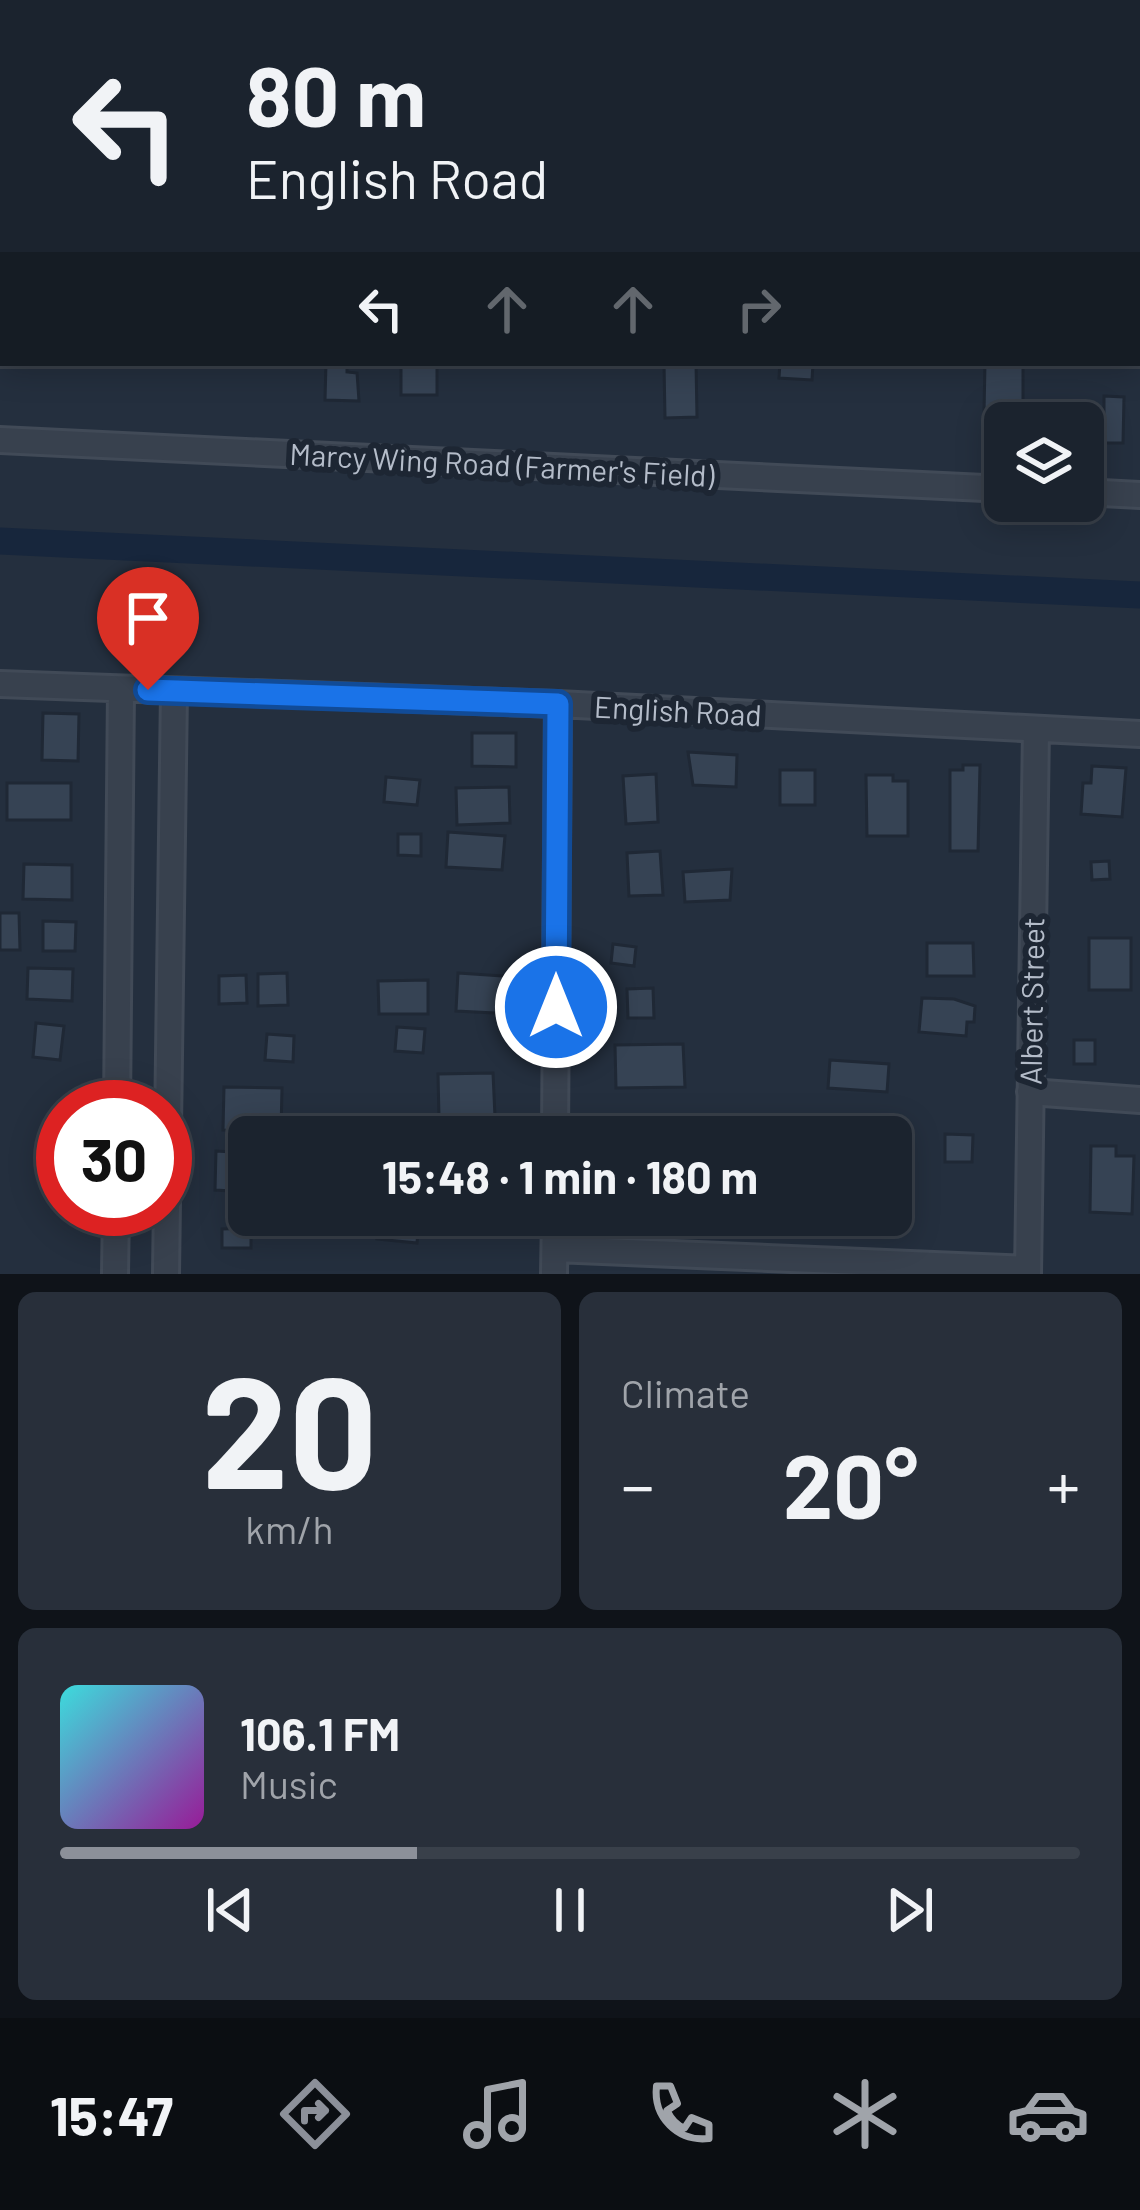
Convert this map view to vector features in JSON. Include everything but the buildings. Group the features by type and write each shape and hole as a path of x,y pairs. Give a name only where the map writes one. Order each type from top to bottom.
{"street":[{"name":"Marcy Wing Road (Farmer's Field)","path":"0,440 984,487"},
{"path":"1104,493 1140,495"},
{"name":"English Road","path":"0,684 558,704 1140,734"},
{"path":"118,1080 121,690"},
{"path":"166,1274 175,691"},
{"path":"556,1116 558,704"},
{"name":"Albert Street","path":"1028,1272 1036,729"},
{"path":"1030,1092 1140,1100"},
{"path":"115,1274 116,1236"},
{"path":"555,1262 1028,1272"}],"waterway":[{"path":"0,541 1140,595"}],"route":[{"path":"148,690 558,704 556,1007"}]}
